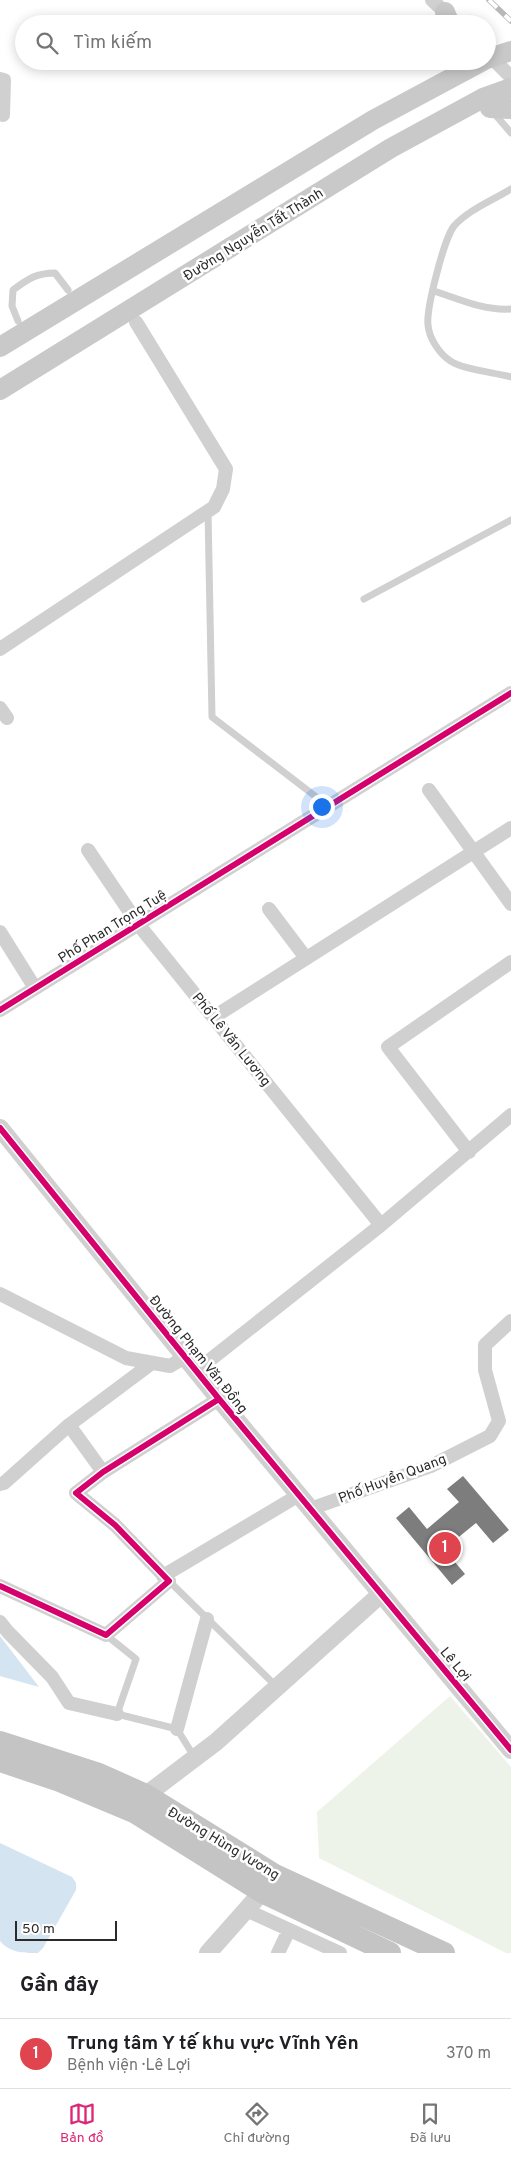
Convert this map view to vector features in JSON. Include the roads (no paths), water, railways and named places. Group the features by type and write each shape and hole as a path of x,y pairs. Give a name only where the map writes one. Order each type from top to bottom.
{"main road":[{"path":"496,57 511,51"},
{"path":"0,336 18,321 68,290 366,111 438,70"},
{"path":"0,347 373,120 466,70"},
{"path":"410,87 424,89 440,103 445,118 443,133"},
{"name":"Đường Nguyễn Tất Thành","path":"0,392 391,148 483,98 511,88"},
{"path":"0,392 47,377 373,174 490,108 511,101"},
{"path":"490,108 511,109"},
{"name":"Đường Hùng Vương","path":"0,1742 99,1774 262,1892 390,1953"},
{"name":"Đường Hùng Vương","path":"0,1761 60,1781 140,1804 275,1875 444,1953"}],"street":[{"path":"496,62 511,77"},
{"path":"0,79 4,80 3,115"},
{"path":"0,648 214,507 223,488 226,469 136,322"},
{"name":"Phố Phan Trọng Tuệ","path":"0,1010 511,693"},
{"path":"429,790 511,904"},
{"path":"214,1017 511,828"},
{"name":"Phố Lê Văn Lương","path":"88,850 138,924 381,1225"},
{"path":"269,909 306,958"},
{"path":"0,932 35,988"},
{"path":"469,1152 388,1047 511,962"},
{"path":"196,1371 381,1225 511,1115"},
{"name":"Đường Phạm Văn Đồng","path":"0,1128 196,1371 381,1594"},
{"path":"0,1294 126,1358 170,1366 185,1357"},
{"name":"Phố Huyền Quang","path":"310,1509 431,1466 490,1436 499,1421 485,1370 485,1345 511,1321"},
{"path":"0,1484 4,1483 69,1425 152,1363"},
{"path":"166,1578 115,1525 76,1493 103,1472 219,1399"},
{"path":"69,1425 103,1472"},
{"path":"0,1586 106,1635 166,1578 299,1495"},
{"path":"140,1804 216,1742 381,1594"},
{"name":"Lê Lợi","path":"381,1594 511,1750"},
{"path":"178,1729 207,1618"},
{"path":"0,1622 52,1677 69,1703 118,1714"},
{"path":"208,1953 262,1892"},
{"path":"246,1910 340,1953"},
{"path":"278,1953 289,1930"}],"lane":[{"path":"490,108 511,132"},
{"path":"511,189 461,218 452,228 446,240 428,313 428,326 432,338 441,353 449,361 458,365 511,377"},
{"path":"18,321 12,306 13,290 27,280 40,273 55,273 68,290"},
{"path":"434,291 478,305 500,310 511,309"},
{"path":"208,511 212,717 328,806"},
{"path":"364,599 511,520"},
{"path":"166,1578 277,1687"},
{"path":"106,1635 136,1659 118,1714 178,1729 195,1758"}],"water":[{"path":"0,1636 39,1687 0,1676"},
{"path":"0,1843 72,1877 76,1883 76,1890 43,1948 38,1953 12,1950 0,1941"}],"railway":[{"path":"489,0 511,21"}],"place":[{"name":"Trung tâm Y tế khu vực Vĩnh Yên","path":"445,1548"}]}
